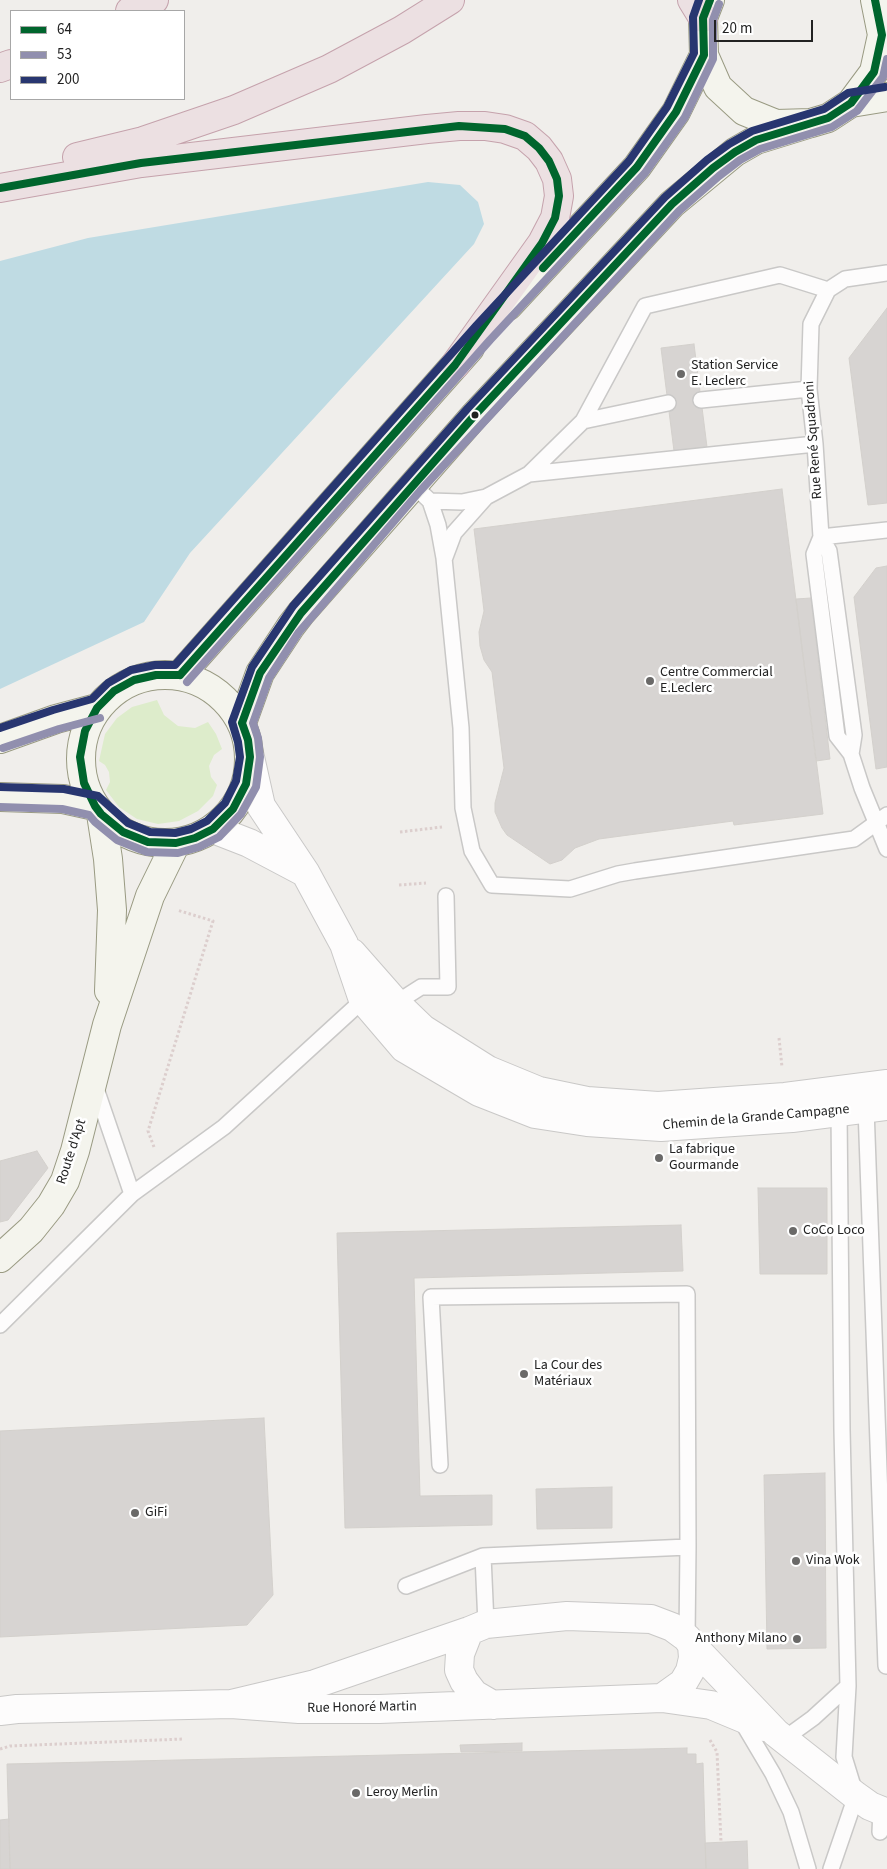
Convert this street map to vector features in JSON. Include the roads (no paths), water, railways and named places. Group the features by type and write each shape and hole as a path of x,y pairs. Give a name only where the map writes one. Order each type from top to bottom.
{"highway":[{"path":"132,10 154,0"},
{"path":"0,176 143,141 234,110 329,69 402,30 450,0"},
{"path":"0,188 141,163 427,129 485,126 505,129 525,136 539,148 549,161 557,179 559,196 555,218 537,250 455,365"}],"main road":[{"path":"242,724 260,673 291,626 421,492 475,415 672,204 713,168 756,140 828,118 852,102 874,72 882,35 875,0"},
{"path":"881,0 887,2"},
{"path":"702,6 704,55 718,87 744,111 776,124 811,123"},
{"path":"180,675 455,365 638,166 676,112 704,55"},
{"path":"852,102 887,96"},
{"path":"156,675 180,675 205,684 227,700 242,724 248,740 250,757 246,784 233,810 213,829 195,838 176,843 148,842 122,832 98,810 84,783 80,757 85,731 97,708 114,691 134,680 156,675"},
{"path":"0,739 56,719 97,708"},
{"path":"0,797 63,799 98,810"},
{"name":"Route d'Apt","path":"98,810 108,859 112,910 107,1025"},
{"name":"Route d'Apt","path":"0,1258 36,1224 52,1205 65,1181 75,1151 107,1025 150,896 176,843"}],"street":[{"name":"Chemin de la Grande Campagne","path":"250,757 261,806 305,872 344,944 363,1000 404,1048 479,1092 534,1114 587,1122 661,1127 792,1118 877,1107"},
{"path":"213,829 249,843 305,872"},
{"name":"Chemin de la Grande Campagne","path":"344,944 396,1003 423,1029 488,1070 539,1091 588,1101 658,1106 785,1097 887,1084"},
{"name":"Rue Honoré Martin","path":"230,1704 316,1684 478,1628 567,1616 651,1619 672,1627 690,1642 780,1736 883,1819"},
{"path":"478,1628 460,1654 459,1670 474,1694 493,1704"},
{"path":"662,1698 683,1683 690,1671 693,1658 690,1642"},
{"name":"Rue Honoré Martin","path":"0,1711 230,1704 299,1709 379,1709 662,1698 711,1705 737,1715 780,1736"}],"lane":[{"path":"421,492 462,502 486,497 529,474 583,421 645,306 780,275 828,290 845,279 887,273"},
{"name":"Rue René Squadroni","path":"828,290 811,324 808,389 815,444 821,537 814,554 837,736 851,754 862,788 881,818 887,849"},
{"path":"701,400 808,389"},
{"path":"583,421 668,403"},
{"path":"529,474 815,444"},
{"path":"421,492 438,525 444,558 461,728 463,808 472,851 492,884 570,889 618,874 854,839 881,818"},
{"path":"444,558 454,533 486,497"},
{"path":"821,537 887,530"},
{"path":"396,1003 421,987 448,987 446,896"},
{"path":"0,1325 132,1194 224,1127 363,1000"},
{"path":"93,1082 132,1194"},
{"path":"877,1107 886,1666"},
{"path":"831,1869 856,1796 844,1757 848,1686 842,1430 839,1111"},
{"path":"440,1465 431,1297 687,1294 690,1642"},
{"path":"406,1586 483,1556 688,1547"},
{"path":"478,1628 483,1556"},
{"path":"780,1736 813,1718 848,1686"},
{"path":"737,1715 773,1774 791,1812 808,1869"}],"water":[{"path":"428,182 460,185 478,202 484,224 474,244 190,553 144,622 0,689 0,261 88,238"}],"place":[{"name":"Station Service E. Leclerc","path":"681,374"},
{"name":"Centre Commercial E.Leclerc","path":"650,681"},
{"name":"La fabrique Gourmande","path":"659,1158"},
{"name":"CoCo Loco","path":"793,1231"},
{"name":"La Cour des Matériaux","path":"524,1374"},
{"name":"GiFi","path":"135,1513"},
{"name":"Vina Wok","path":"796,1561"},
{"name":"Anthony Milano","path":"797,1639"},
{"name":"Leroy Merlin","path":"356,1793"}]}
